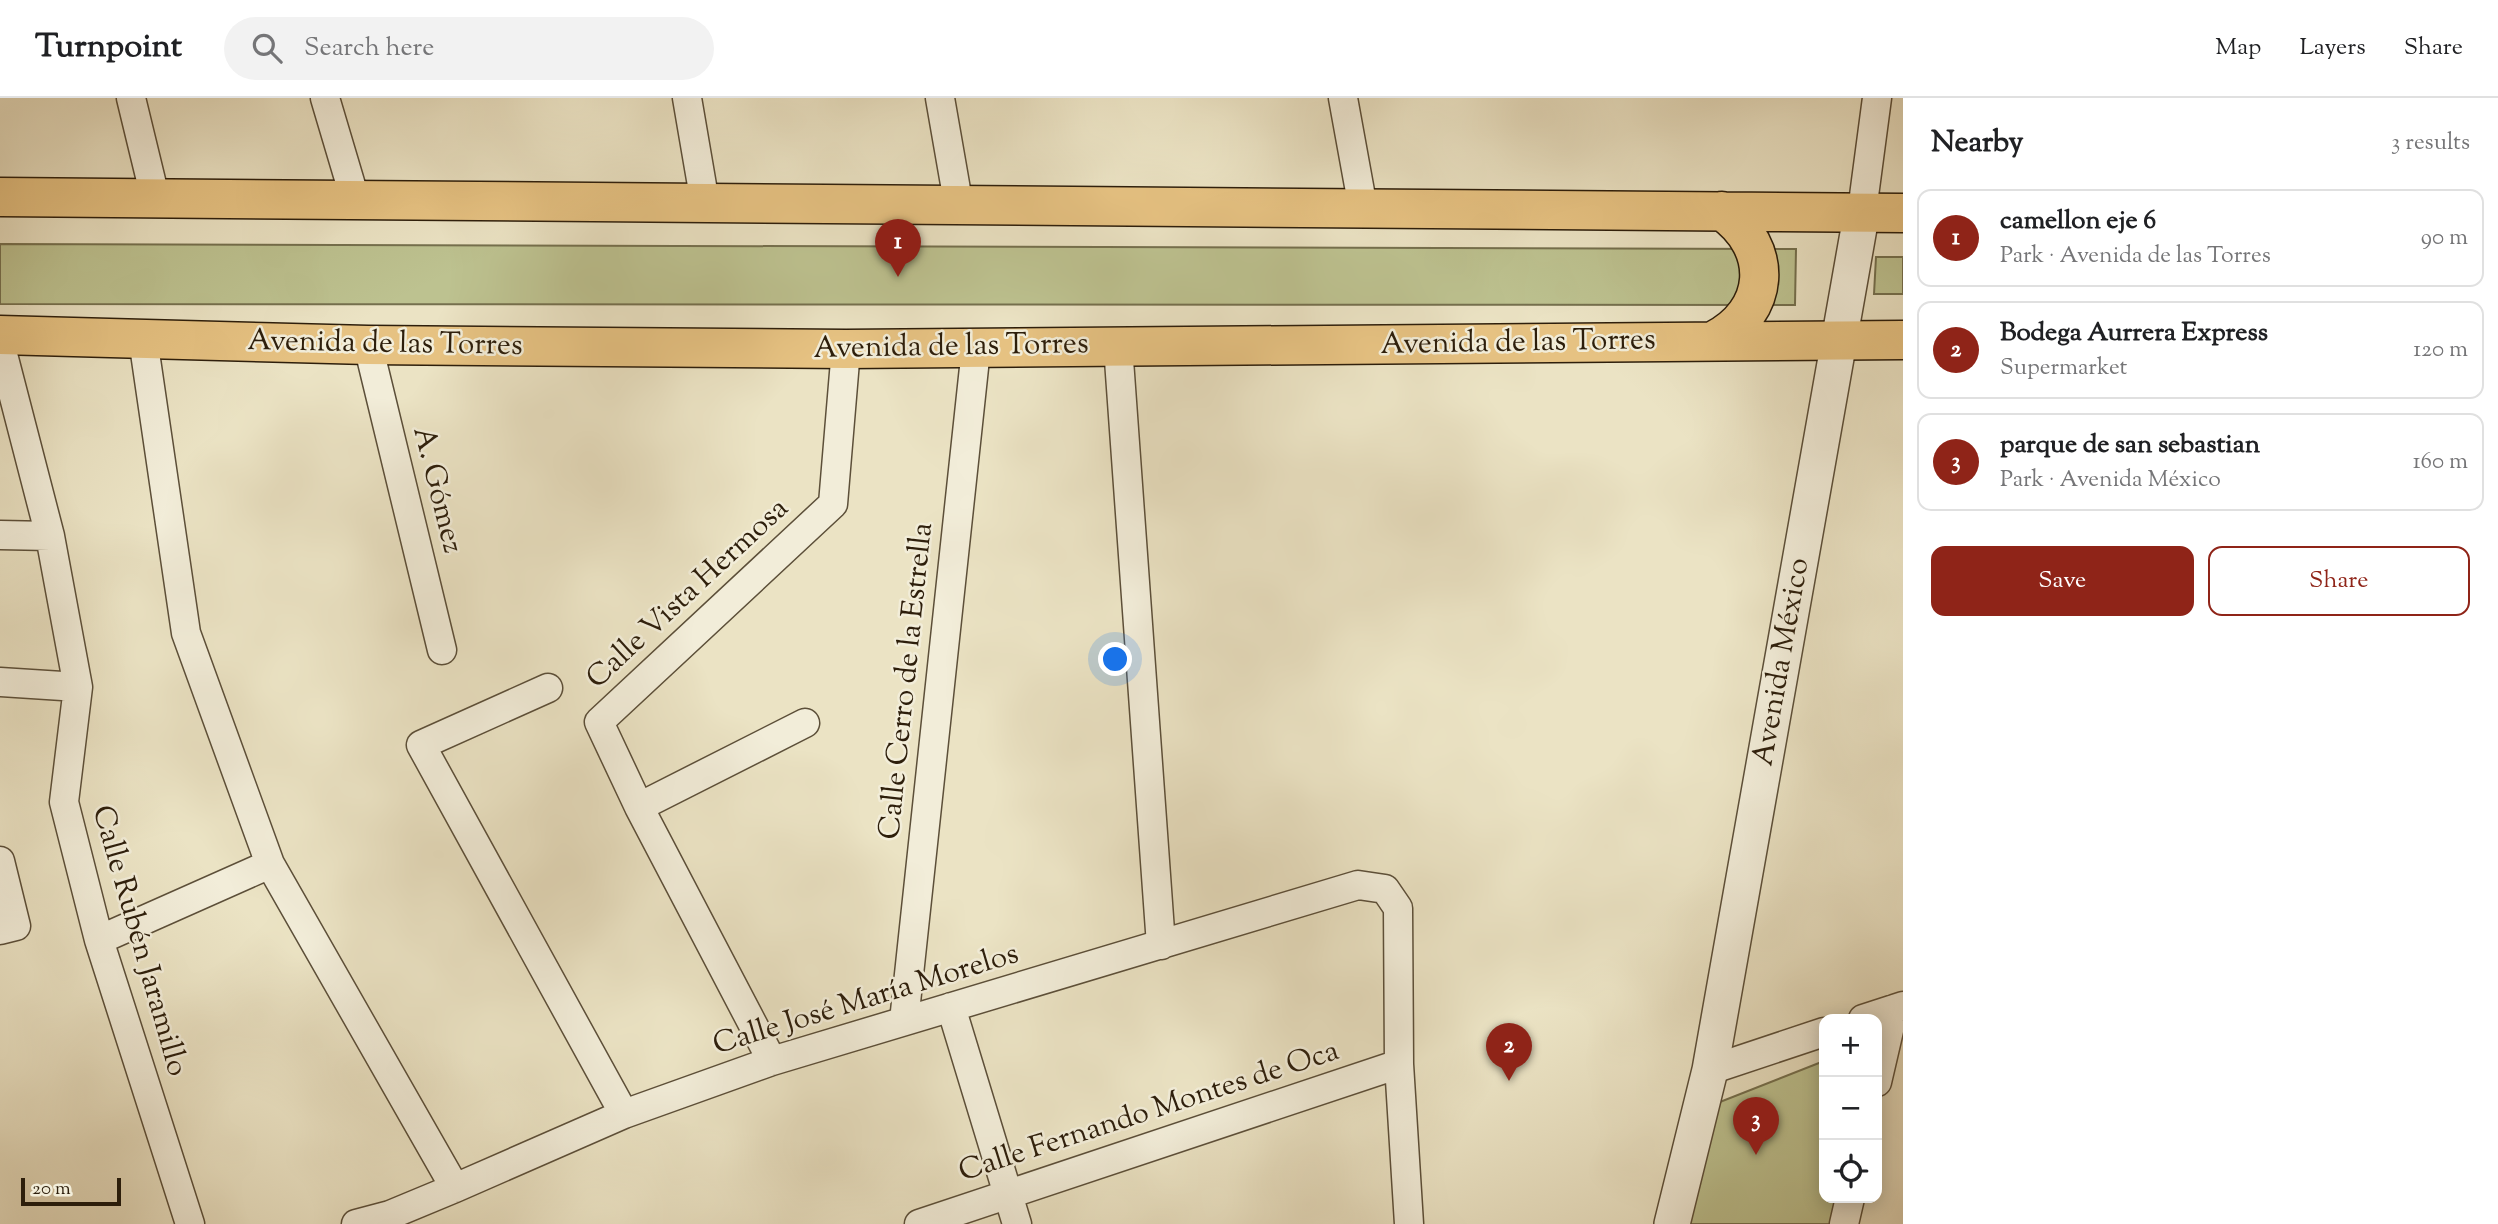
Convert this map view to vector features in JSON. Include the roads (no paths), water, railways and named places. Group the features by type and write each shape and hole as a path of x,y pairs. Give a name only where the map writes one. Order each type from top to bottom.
{"main road":[{"path":"0,197 1903,213"},
{"path":"1713,341 1727,334 1749,312 1759,283 1755,249 1747,234 1722,211"},
{"name":"Avenida de las Torres","path":"0,335 368,345 846,349 1903,340"}],"street":[{"path":"131,98 155,197"},
{"path":"325,98 355,199"},
{"path":"687,98 705,203"},
{"path":"940,98 959,207"},
{"path":"1343,98 1363,208"},
{"name":"Avenida México","path":"1672,1224 1710,1070 1840,340 1862,211 1877,98"},
{"path":"144,339 186,633 270,864 455,1188"},
{"name":"Calle Rubén Jaramillo","path":"0,343 50,536 78,687 64,802 99,940 190,1224"},
{"name":"A. Gómez","path":"368,345 442,650"},
{"path":"1118,346 1161,946"},
{"name":"Calle Vista Hermosa","path":"772,1061 639,807 599,722 833,504 846,349"},
{"name":"Calle Cerro de la Estrella","path":"904,1021 976,349"},
{"path":"0,535 50,536"},
{"path":"0,682 78,687"},
{"path":"548,688 421,745 624,1114"},
{"path":"639,807 805,723"},
{"path":"0,861 16,926 0,930"},
{"path":"99,940 270,864"},
{"name":"Calle José María Morelos","path":"356,1224 390,1214 455,1188 624,1114 772,1061 1357,885 1385,888 1398,908 1399,1064"},
{"path":"951,1007 1017,1224"},
{"path":"1878,1014 1898,1007"},
{"path":"1878,1077 1898,1007"},
{"path":"1710,1070 1819,1034"},
{"path":"1399,1064 1409,1224"},
{"name":"Calle Fernando Montes de Oca","path":"919,1224 1399,1064"},
{"path":"1844,1224 1849,1203"}],"place":[{"name":"camellon eje 6","path":"898,277"},
{"name":"Bodega Aurrera Express","path":"1509,1081"},
{"name":"parque de san sebastian","path":"1756,1155"}]}
